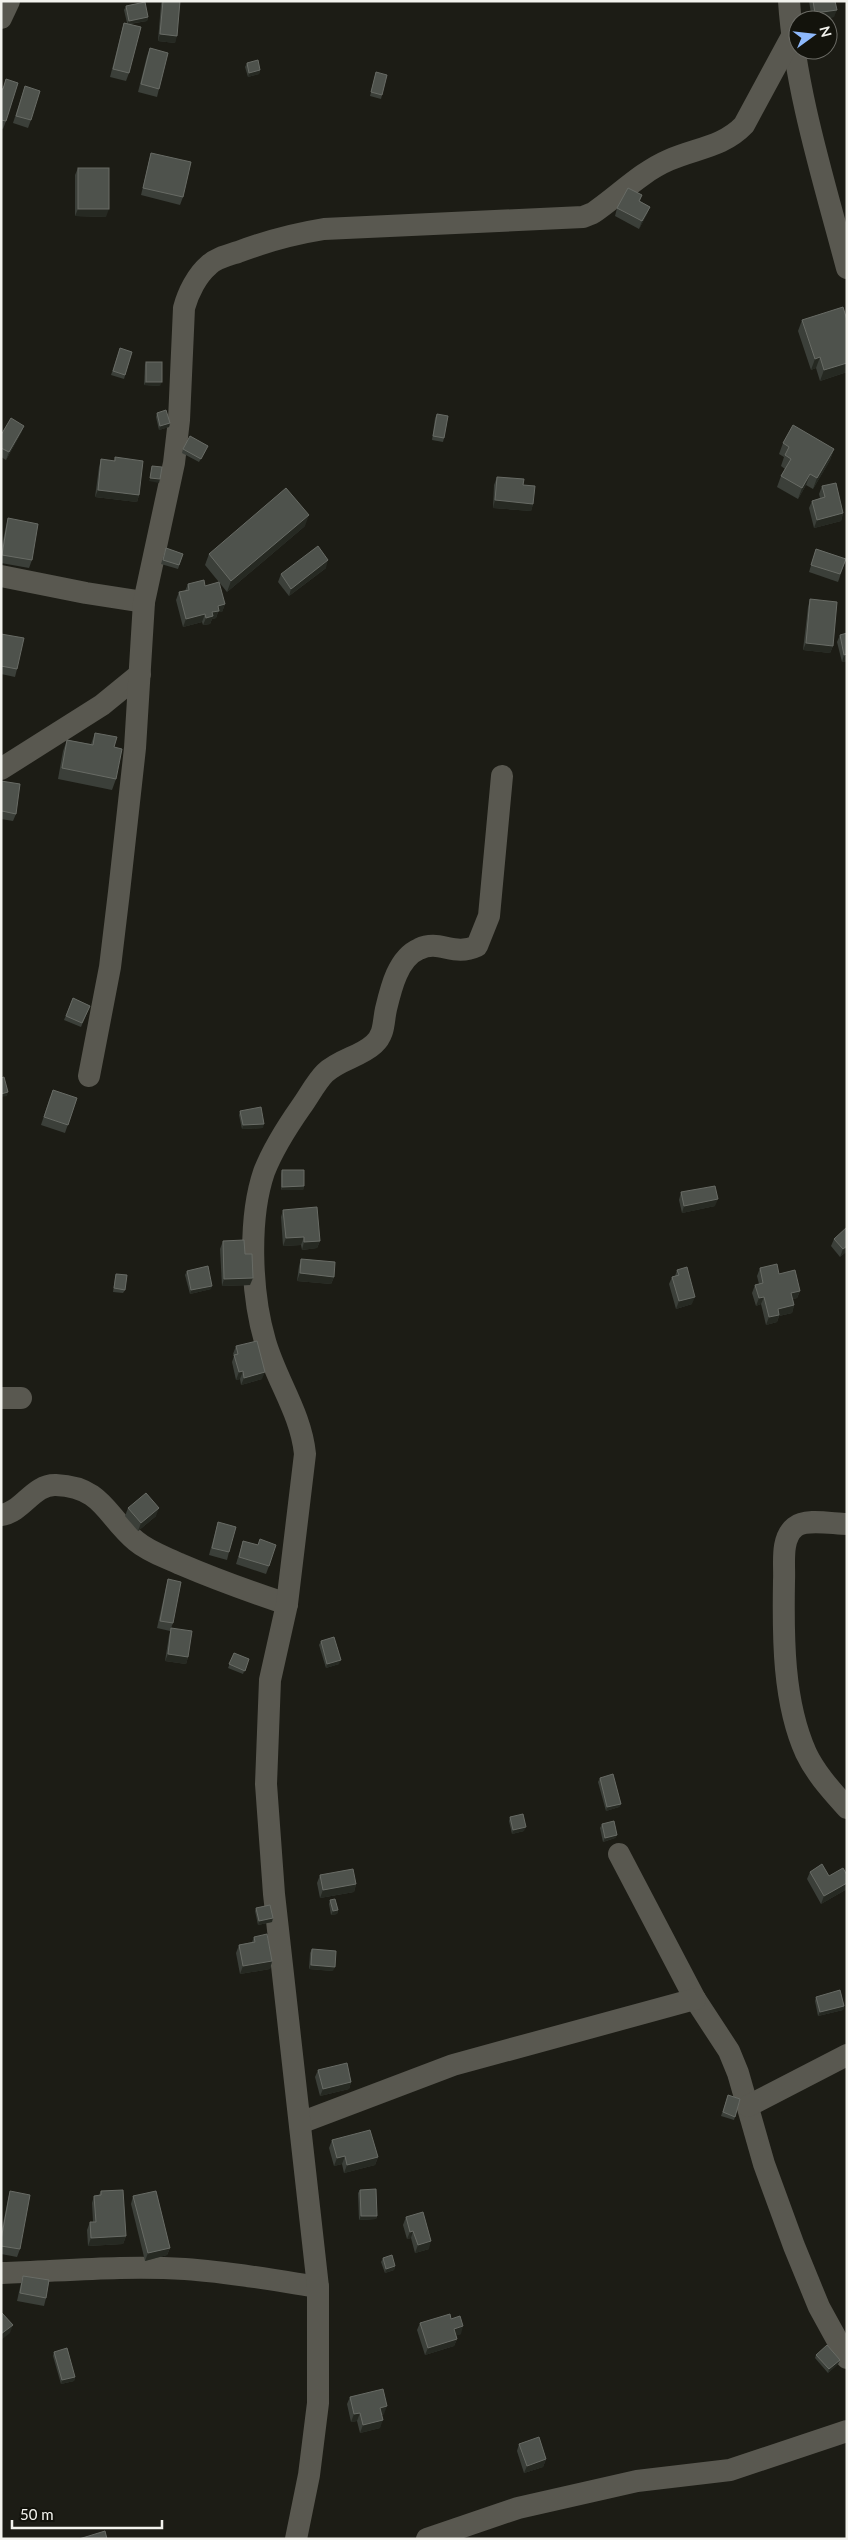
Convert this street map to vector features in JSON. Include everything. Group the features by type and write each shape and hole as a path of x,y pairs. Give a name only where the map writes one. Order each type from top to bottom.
{"street":[{"path":"1,18 9,1"},
{"path":"88,1076 110,967 117,911 135,748 144,602 174,463 180,402 184,308 188,295 209,264 283,236 324,229 473,220 583,217 593,213 652,169 669,160 711,147 733,136 744,125 788,45"},
{"path":"797,60 821,173 847,268"},
{"path":"1,576 86,593 144,602"},
{"path":"1,769 102,705 140,674"},
{"path":"296,2539 309,2476 318,2403 318,2287 274,1894 266,1784 270,1680 287,1604 306,1454 303,1433 275,1371 264,1339 256,1287 256,1204 264,1172 275,1150 324,1074 341,1060 374,1044 383,1032 398,973 408,955 431,944 458,951 477,946 489,916 502,776"},
{"path":"1,1515 17,1510 34,1493 44,1487 54,1485 70,1486 97,1497 118,1524 137,1542 153,1552 237,1588 287,1604"},
{"path":"847,1524 803,1523 794,1527 786,1540 784,1628 789,1686 798,1729 806,1753 818,1775 847,1808"},
{"path":"618,1854 695,1999 729,2051 748,2106 764,2164 794,2246 819,2307 847,2358"},
{"path":"300,2123 453,2065 695,1999"},
{"path":"748,2106 847,2055"},
{"path":"2,2273 132,2267 186,2269 244,2274 318,2287"},
{"path":"427,2539 518,2508 636,2481 730,2470 847,2431"}],"building":[{"path":"163,1 180,1 177,36 160,34"},
{"path":"813,1 835,1 837,10 814,10"},
{"path":"145,2 148,17 129,21 126,6"},
{"path":"124,23 141,27 129,73 113,69"},
{"path":"150,48 168,53 159,89 141,84"},
{"path":"258,60 260,70 249,73 247,63"},
{"path":"376,72 387,75 382,95 371,92"},
{"path":"6,79 18,83 6,121 1,120 1,89 3,89"},
{"path":"25,86 40,91 31,120 16,116"},
{"path":"151,153 191,162 183,197 143,188"},
{"path":"78,168 109,168 109,209 78,209"},
{"path":"628,188 642,195 639,201 650,207 642,221 617,208"},
{"path":"843,307 847,320 847,363 824,370 820,357 815,359 802,320"},
{"path":"120,348 132,352 125,375 113,371"},
{"path":"146,362 162,362 162,382 146,382"},
{"path":"166,410 170,423 160,426 157,413"},
{"path":"437,414 448,416 444,438 433,436"},
{"path":"11,418 24,426 9,452 1,448 1,435"},
{"path":"793,425 834,449 817,478 810,474 802,488 781,476 791,459 785,455 789,447 783,443"},
{"path":"190,436 208,446 201,459 183,449"},
{"path":"115,457 143,461 139,495 98,490 101,459 115,461"},
{"path":"152,466 162,467 160,479 150,478"},
{"path":"497,477 524,479 523,485 535,486 533,504 495,500"},
{"path":"836,483 843,513 817,520 812,501 825,497 822,486"},
{"path":"286,488 309,515 231,581 209,554"},
{"path":"8,518 38,524 32,560 2,555"},
{"path":"318,546 328,560 291,589 281,574"},
{"path":"166,548 183,554 179,565 163,560"},
{"path":"816,549 846,559 840,574 811,565"},
{"path":"204,580 205,586 219,582 225,604 218,606 219,611 212,612 213,616 206,618 205,614 186,619 179,592 189,590 188,584"},
{"path":"810,599 837,602 833,646 806,643"},
{"path":"847,633 847,654 844,655 840,635"},
{"path":"1,634 24,638 17,669 1,666"},
{"path":"95,733 117,737 114,747 122,749 116,779 62,768 67,740 93,745"},
{"path":"1,781 20,784 16,814 2,811 1,814"},
{"path":"73,998 90,1006 82,1023 66,1016"},
{"path":"4,1077 8,1092 1,1094 1,1078"},
{"path":"53,1090 77,1098 68,1125 44,1117"},
{"path":"261,1107 264,1124 243,1125 240,1111"},
{"path":"282,1170 304,1170 304,1186 282,1187"},
{"path":"715,1186 718,1199 684,1206 681,1192"},
{"path":"317,1207 320,1241 304,1242 304,1237 286,1238 283,1210"},
{"path":"847,1227 847,1246 843,1249 834,1239"},
{"path":"244,1240 245,1254 252,1254 253,1278 224,1279 223,1241"},
{"path":"301,1259 335,1262 334,1277 300,1273"},
{"path":"777,1264 779,1274 795,1270 800,1291 791,1293 794,1305 778,1309 779,1315 769,1317 764,1297 759,1298 755,1285 763,1283 760,1268"},
{"path":"208,1266 212,1286 191,1290 187,1271"},
{"path":"687,1267 695,1297 679,1301 672,1277 679,1275 677,1270"},
{"path":"116,1274 127,1275 125,1290 114,1288"},
{"path":"257,1341 265,1372 244,1378 243,1371 239,1372 234,1355 238,1354 236,1346"},
{"path":"146,1493 159,1508 141,1523 128,1508"},
{"path":"218,1522 236,1527 229,1552 212,1548"},
{"path":"260,1539 276,1545 269,1566 239,1557 243,1541 258,1545"},
{"path":"168,1579 181,1582 173,1623 160,1621"},
{"path":"171,1628 192,1631 188,1657 168,1654"},
{"path":"334,1637 341,1660 327,1664 321,1641"},
{"path":"234,1653 249,1659 245,1671 229,1664"},
{"path":"613,1774 621,1804 607,1807 600,1778"},
{"path":"523,1814 526,1827 513,1830 510,1817"},
{"path":"614,1821 617,1835 605,1838 602,1824"},
{"path":"822,1864 829,1876 843,1868 847,1875 847,1883 824,1896 810,1872"},
{"path":"353,1869 356,1884 323,1890 320,1875"},
{"path":"335,1899 338,1910 333,1911 330,1900"},
{"path":"270,1905 273,1918 259,1921 256,1908"},
{"path":"267,1934 272,1961 243,1966 239,1945 255,1942 254,1937"},
{"path":"312,1949 336,1951 335,1967 311,1965"},
{"path":"840,1990 844,2006 820,2012 816,1997"},
{"path":"347,2063 351,2082 323,2089 318,2070"},
{"path":"728,2095 740,2099 735,2117 723,2112"},
{"path":"370,2130 378,2157 347,2165 345,2156 337,2158 332,2140"},
{"path":"376,2189 377,2216 361,2216 360,2190"},
{"path":"123,2190 126,2236 91,2238 90,2222 96,2222 94,2196 101,2195 101,2191"},
{"path":"10,2191 30,2195 20,2249 1,2246"},
{"path":"156,2191 170,2248 148,2253 133,2196"},
{"path":"423,2212 431,2241 418,2245 413,2231 410,2232 406,2217"},
{"path":"392,2255 395,2266 386,2269 383,2258"},
{"path":"23,2276 49,2280 46,2298 20,2293"},
{"path":"1,2314 13,2325 1,2334"},
{"path":"450,2314 451,2319 460,2316 463,2326 454,2329 457,2339 428,2348 420,2323"},
{"path":"827,2345 840,2360 829,2369 816,2355"},
{"path":"67,2348 75,2377 62,2380 54,2352"},
{"path":"383,2389 387,2406 380,2408 383,2420 363,2425 360,2413 354,2414 350,2397"},
{"path":"539,2437 546,2459 527,2466 519,2444"},
{"path":"105,2531 107,2539 79,2539"}]}
